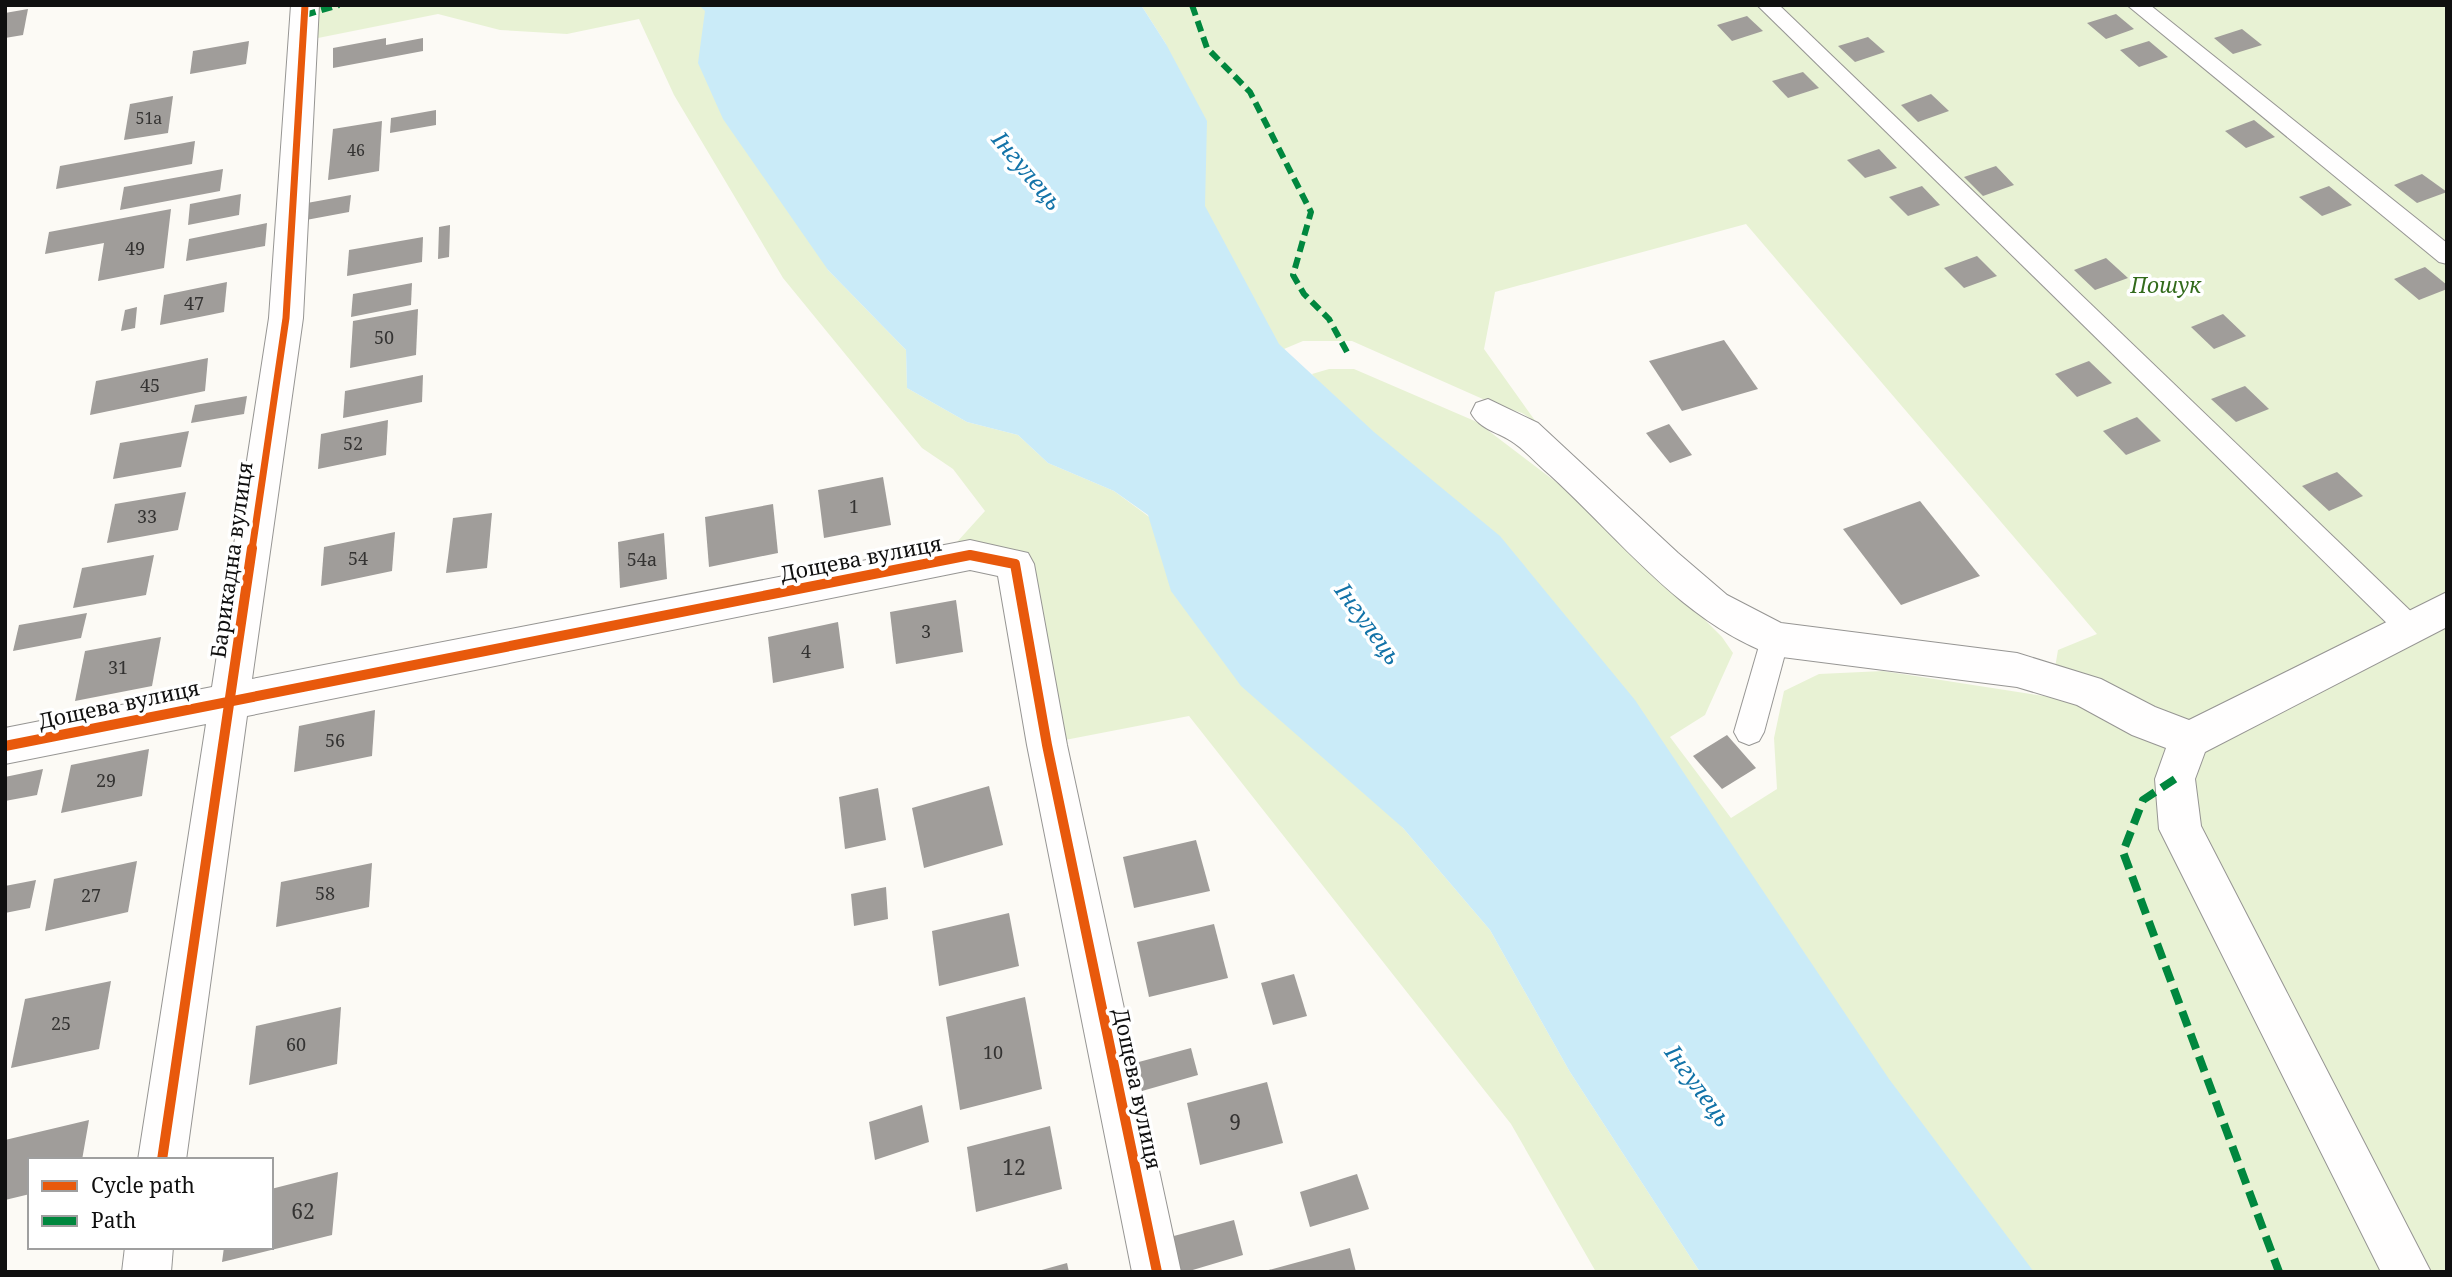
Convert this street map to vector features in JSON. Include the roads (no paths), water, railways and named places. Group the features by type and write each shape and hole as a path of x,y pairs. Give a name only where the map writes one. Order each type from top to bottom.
{"street":[{"name":"Барикадна вулиця","path":"162,1158 286,318 304,5"},
{"path":"1488,414 1526,433 1580,481 1665,564 1714,606 1775,639 2017,670 2087,691 2146,722 2167,728 2189,740"},
{"name":"Дощева вулиця","path":"5,746 970,555 1015,564 1048,745 1157,1272"},
{"path":"2407,1272 2180,829 2175,779 2189,740 2447,608"},
{"path":"146,1272 149,1249"}],"lane":[{"path":"1767,5 2410,628"},
{"path":"2137,5 2447,256"},
{"path":"1749,732 1775,639"}],"water":[{"name":"Інгулець","path":"699,5 1141,5 1166,44 1207,121 1205,206 1279,344 1374,432 1500,536 1635,700 1889,1079 2034,1272 1700,1272 1570,1072 1490,930 1403,828 1241,686 1171,591 1148,515 1114,491 1048,463 1018,435 967,422 907,388 906,350 828,270 723,119 698,63 705,11"}],"park label":[{"name":"Пошук","path":"2166,286"}]}
